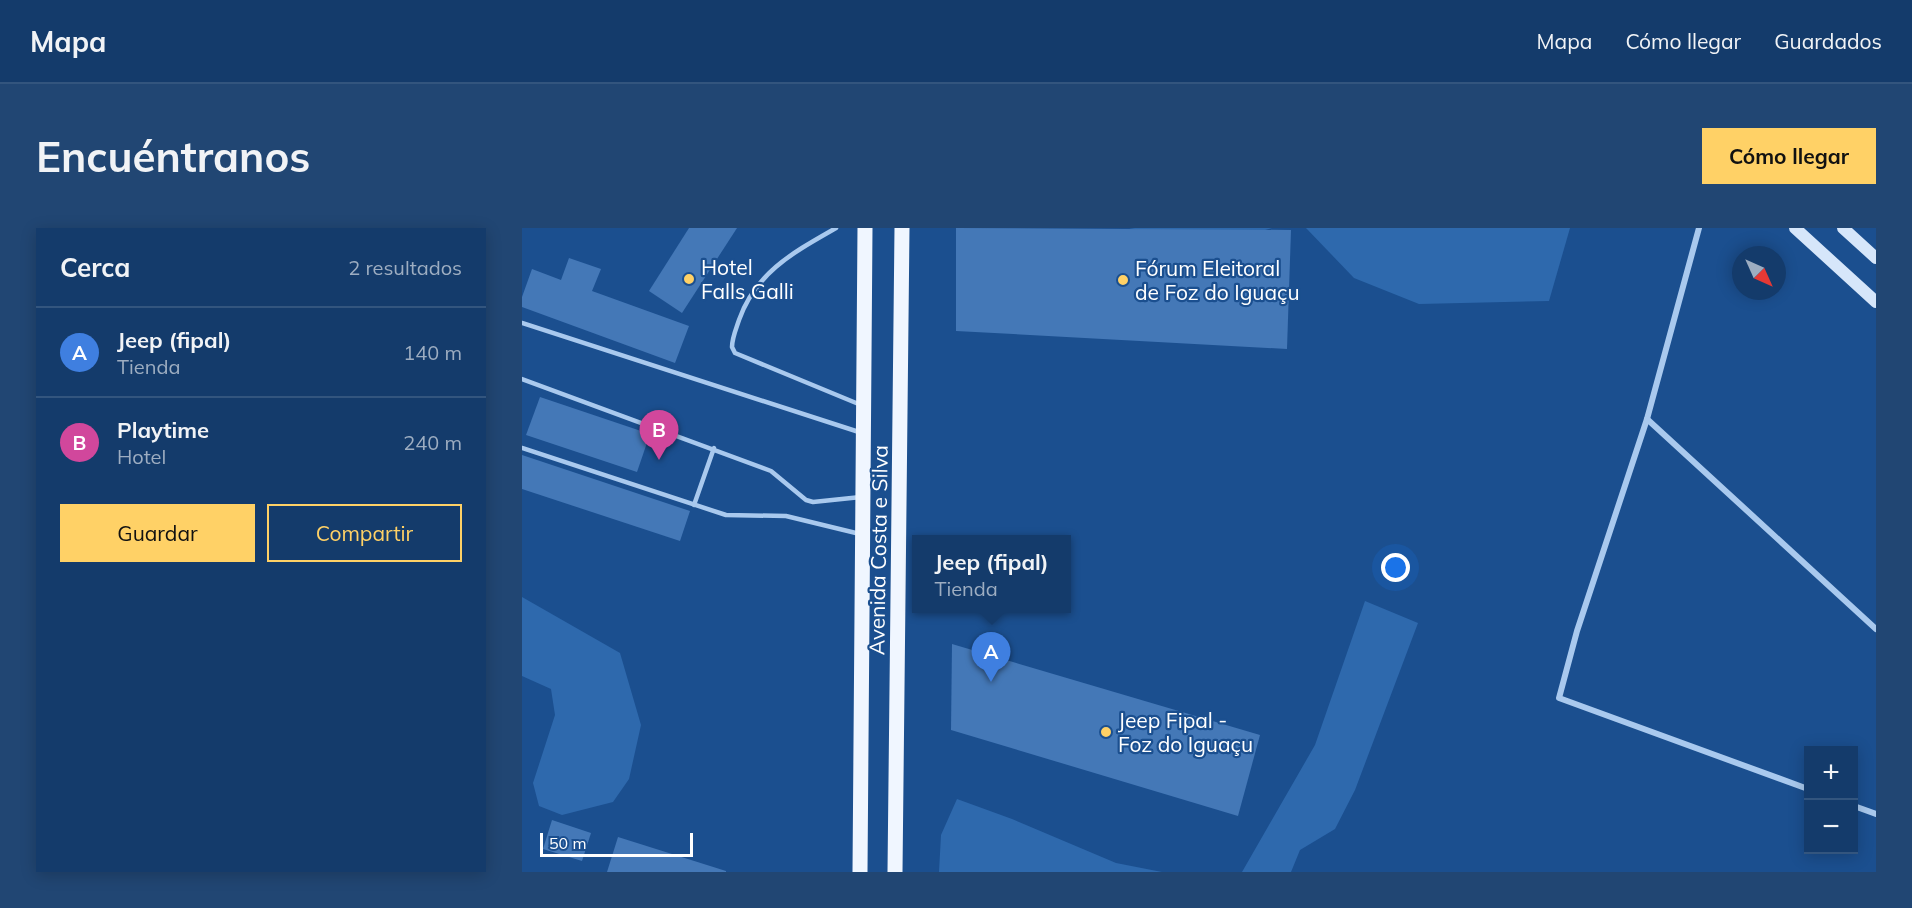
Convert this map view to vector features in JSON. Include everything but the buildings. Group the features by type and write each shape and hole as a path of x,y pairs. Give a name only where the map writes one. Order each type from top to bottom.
{"main road":[{"name":"Avenida Costa e Silva","path":"860,872 865,228"},
{"name":"Avenida Costa e Silva","path":"895,872 902,228"},
{"path":"1795,228 1876,302"},
{"path":"1843,228 1876,258"}],"street":[{"path":"1699,228 1647,419 1578,631 1559,698 1804,787"},
{"path":"1647,419 1876,629"},
{"path":"1858,807 1876,814"}],"lane":[{"path":"836,228 792,252 760,280 745,302 732,347 735,353 865,406"},
{"path":"522,323 864,434"},
{"path":"522,379 714,448 771,471 806,500 813,502 863,497"},
{"path":"522,448 694,505 739,516 786,516 862,535"},
{"path":"694,505 714,448"}],"shaded area":[{"path":"1129,228 1272,228 1219,244"},
{"path":"1306,228 1570,228 1549,301 1419,304 1354,278"},
{"path":"522,597 620,653 641,725 629,779 613,802 562,815 539,806 533,783 555,715 551,689 522,676"},
{"path":"1365,601 1418,623 1355,790 1335,829 1300,850 1291,872 1242,872 1315,745"},
{"path":"957,799 1012,819 1116,863 1162,872 939,872 941,835"}],"place":[{"name":"Hotel Falls Galli","path":"689,279"},
{"name":"Fórum Eleitoral de Foz do Iguaçu","path":"1123,280"},
{"name":"Playtime","path":"659,460"},
{"name":"Jeep (fipal)","path":"991,682"},
{"name":"Jeep Fipal - Foz do Iguaçu","path":"1106,732"}]}
